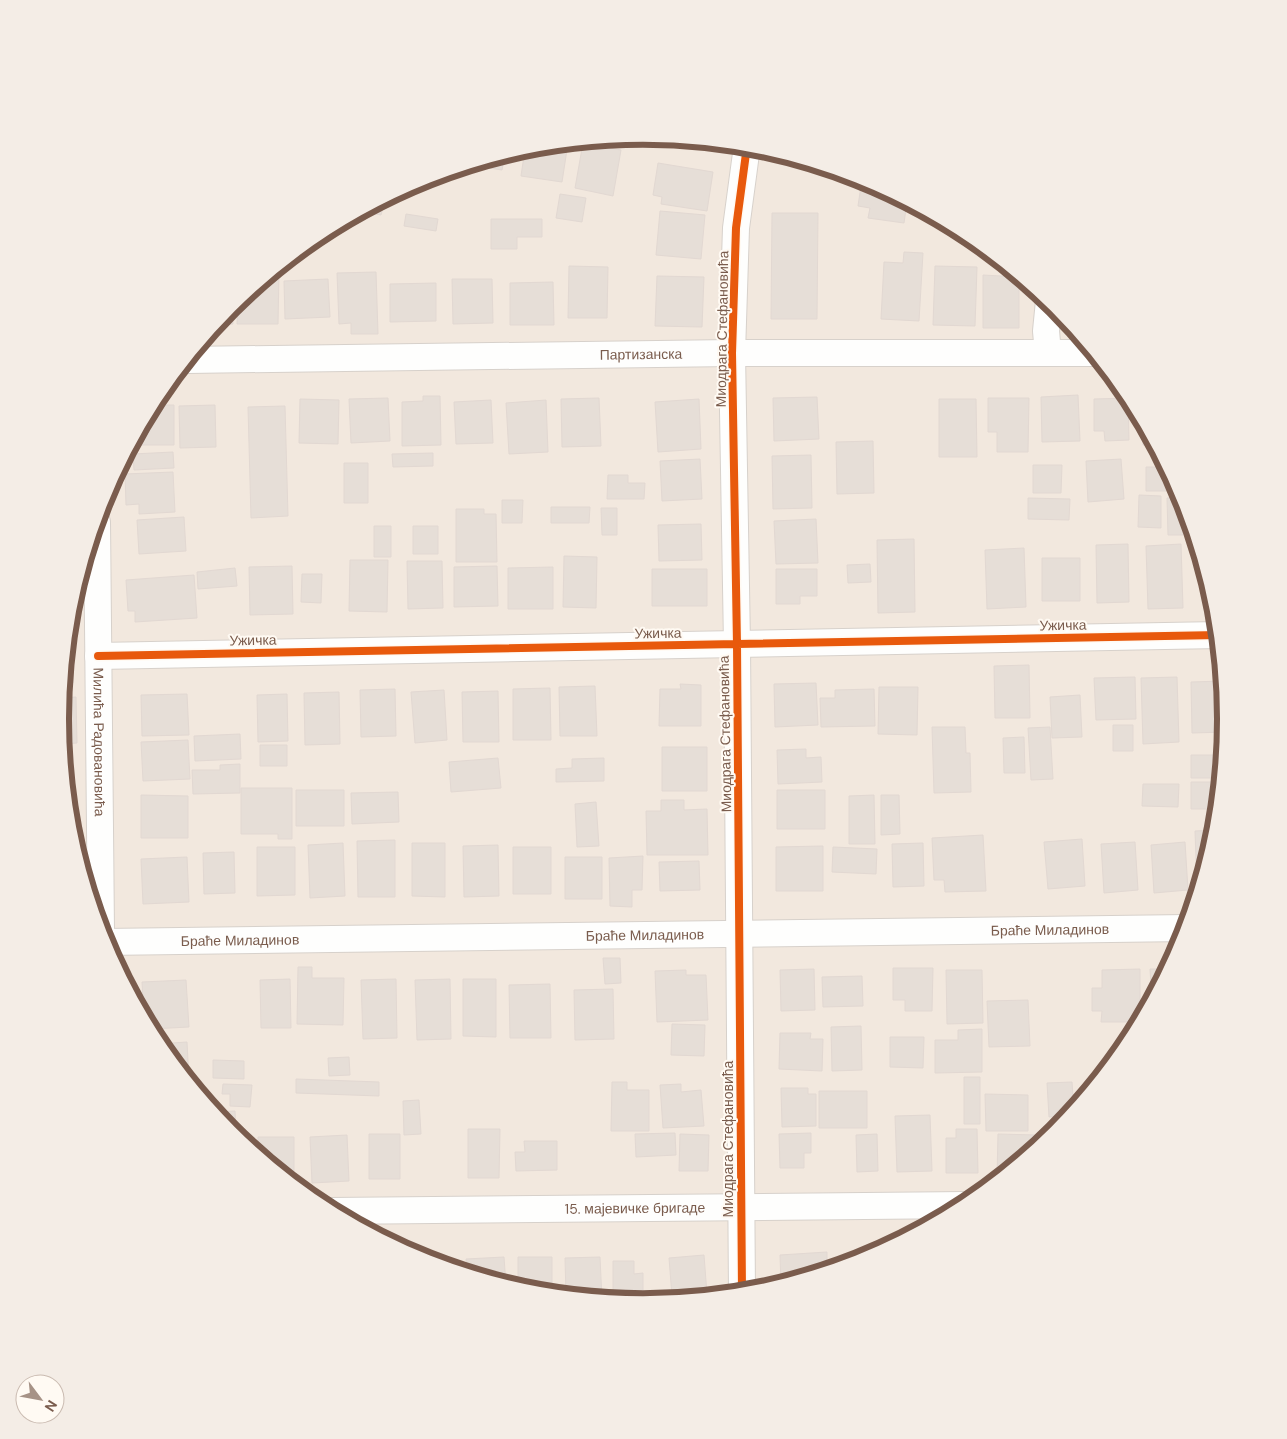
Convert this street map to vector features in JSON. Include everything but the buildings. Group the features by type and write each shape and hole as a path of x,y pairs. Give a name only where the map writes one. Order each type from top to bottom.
{"street":[{"name":"Миодрага Стефановића","path":"742,1285 737,644 732,353 736,228 746,154"},
{"path":"1048,311 1046,331 1048,353"},
{"name":"Партизанска","path":"196,360 732,353 1086,353"},
{"name":"Милића Радовановића","path":"97,541 101,908"},
{"name":"Ужичка","path":"98,656 1212,635"},
{"name":"Браће Миладинов","path":"114,942 1178,928"},
{"name":"15. мајевичке бригаде","path":"346,1211 950,1205"}],"shaded area":[{"path":"606,146 681,146 719,150 792,164 828,175 898,204 931,222 963,242 1022,287 1076,341 1099,370 1121,400 1159,465 1188,535 1199,571 1213,644 1217,682 1217,757 1213,795 1199,868 1188,904 1159,974 1141,1007 1121,1039 1076,1098 1022,1152 993,1175 963,1197 898,1235 828,1264 792,1275 719,1289 681,1293 606,1293 568,1289 495,1275 459,1264 389,1235 356,1217 324,1197 265,1152 211,1098 188,1069 166,1039 128,974 99,904 88,868 74,795 70,757 70,682 74,644 88,571 99,535 128,465 146,432 166,400 211,341 265,287 294,264 324,242 389,204 459,175 495,164 568,150"}],"cycle path":[{"path":"742,1285 737,644 732,353 736,228 746,154"},
{"path":"98,656 1212,635"}]}
